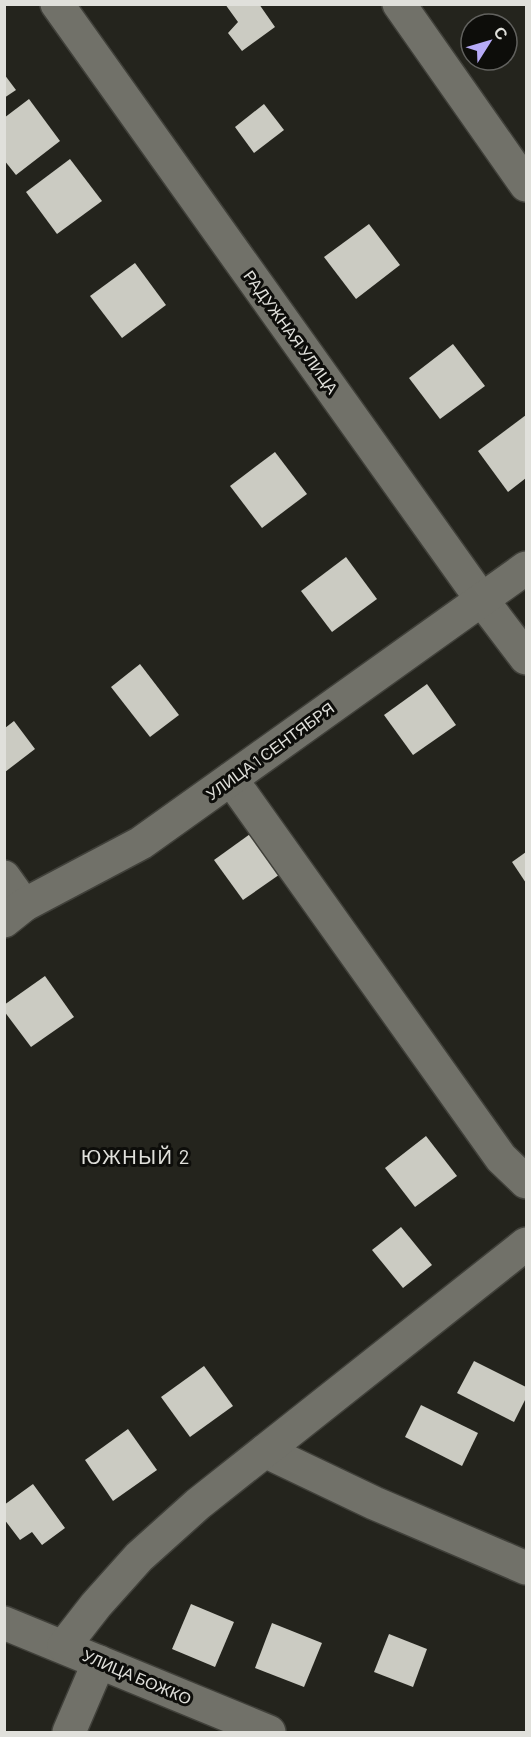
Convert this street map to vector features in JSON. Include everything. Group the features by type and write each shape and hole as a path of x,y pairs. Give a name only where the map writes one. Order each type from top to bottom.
{"street":[{"name":"РАДУЖНАЯ УЛИЦА","path":"57,4 482,600 526,658"},
{"path":"399,4 526,185"},
{"name":"УЛИЦА 1 СЕНТЯБРЯ","path":"14,913 141,843 526,568"},
{"path":"231,779 501,1158 526,1182"},
{"path":"4,877 14,913"},
{"path":"64,1646 96,1605 139,1557 198,1504 526,1244"},
{"path":"265,1450 374,1503 526,1568"},
{"name":"УЛИЦА БОЖКО","path":"4,1623 269,1732"},
{"path":"69,1732 99,1662"}],"building":[{"path":"225,4 259,4 275,27 242,51 228,33 238,22"},
{"path":"4,74 16,90 4,98"},
{"path":"29,99 60,141 16,175 4,160 4,118"},
{"path":"264,104 284,130 254,153 235,127"},
{"path":"70,159 102,201 57,234 26,192"},
{"path":"369,224 400,265 356,299 324,257"},
{"path":"135,263 166,305 122,338 90,296"},
{"path":"453,344 485,386 440,419 409,378"},
{"path":"526,415 526,478 508,492 478,451"},
{"path":"275,452 307,494 262,528 230,486"},
{"path":"346,557 377,599 332,632 301,591"},
{"path":"140,664 179,715 150,737 111,687"},
{"path":"427,684 456,725 413,755 384,715"},
{"path":"14,721 35,749 5,772 5,728"},
{"path":"257,829 286,870 243,900 214,860"},
{"path":"526,852 526,883 512,862"},
{"path":"45,976 74,1017 31,1047 4,1011 4,1005"},
{"path":"426,1136 457,1176 415,1207 385,1168"},
{"path":"401,1227 432,1265 403,1288 372,1250"},
{"path":"474,1361 526,1387 526,1398 514,1422 457,1393"},
{"path":"204,1366 233,1406 190,1437 161,1397"},
{"path":"421,1405 478,1433 462,1466 405,1437"},
{"path":"128,1429 157,1470 113,1501 85,1460"},
{"path":"33,1484 65,1528 42,1545 32,1532 20,1540 4,1519 4,1505"},
{"path":"191,1604 234,1622 215,1667 172,1649"},
{"path":"272,1623 322,1643 304,1687 255,1668"},
{"path":"389,1634 427,1649 413,1687 374,1672"}],"district":[{"name":"ЮЖНЫЙ 2","path":"136,1157"}]}
